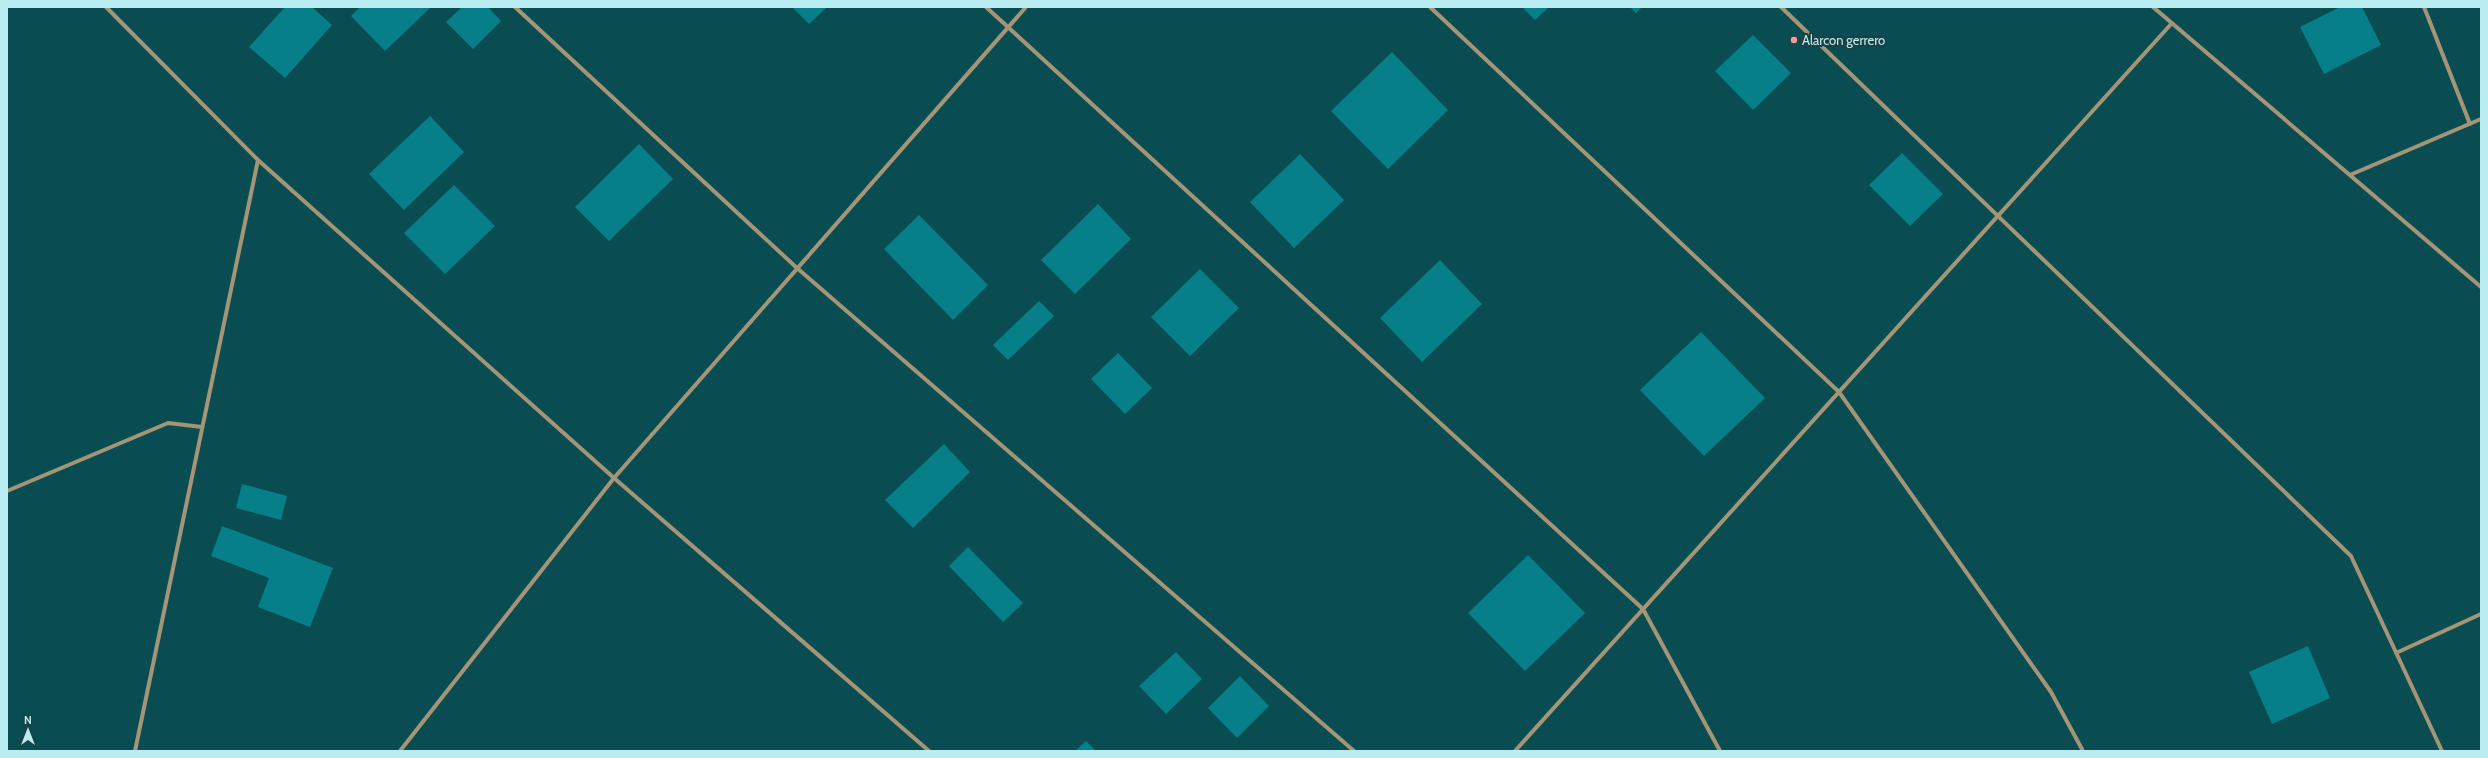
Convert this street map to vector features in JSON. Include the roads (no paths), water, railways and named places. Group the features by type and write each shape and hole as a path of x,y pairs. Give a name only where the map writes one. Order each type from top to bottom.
{"street":[{"path":"106,7 258,160 614,478 929,751"},
{"path":"515,7 797,268 1354,751"},
{"path":"986,7 1009,26 1643,609 1720,751"},
{"path":"400,751 614,478 1026,7"},
{"path":"1430,7 1839,392 2051,692 2083,751"},
{"path":"1781,7 1999,215 2351,556 2442,751"},
{"path":"2153,7 2481,287"},
{"path":"2424,7 2470,124"},
{"path":"1515,751 2172,23"},
{"path":"2350,175 2481,119"},
{"path":"135,751 258,160"},
{"path":"7,491 168,423 202,427"},
{"path":"2396,653 2481,614"}],"place":[{"name":"Alarcon gerrero","path":"1794,40"}]}
